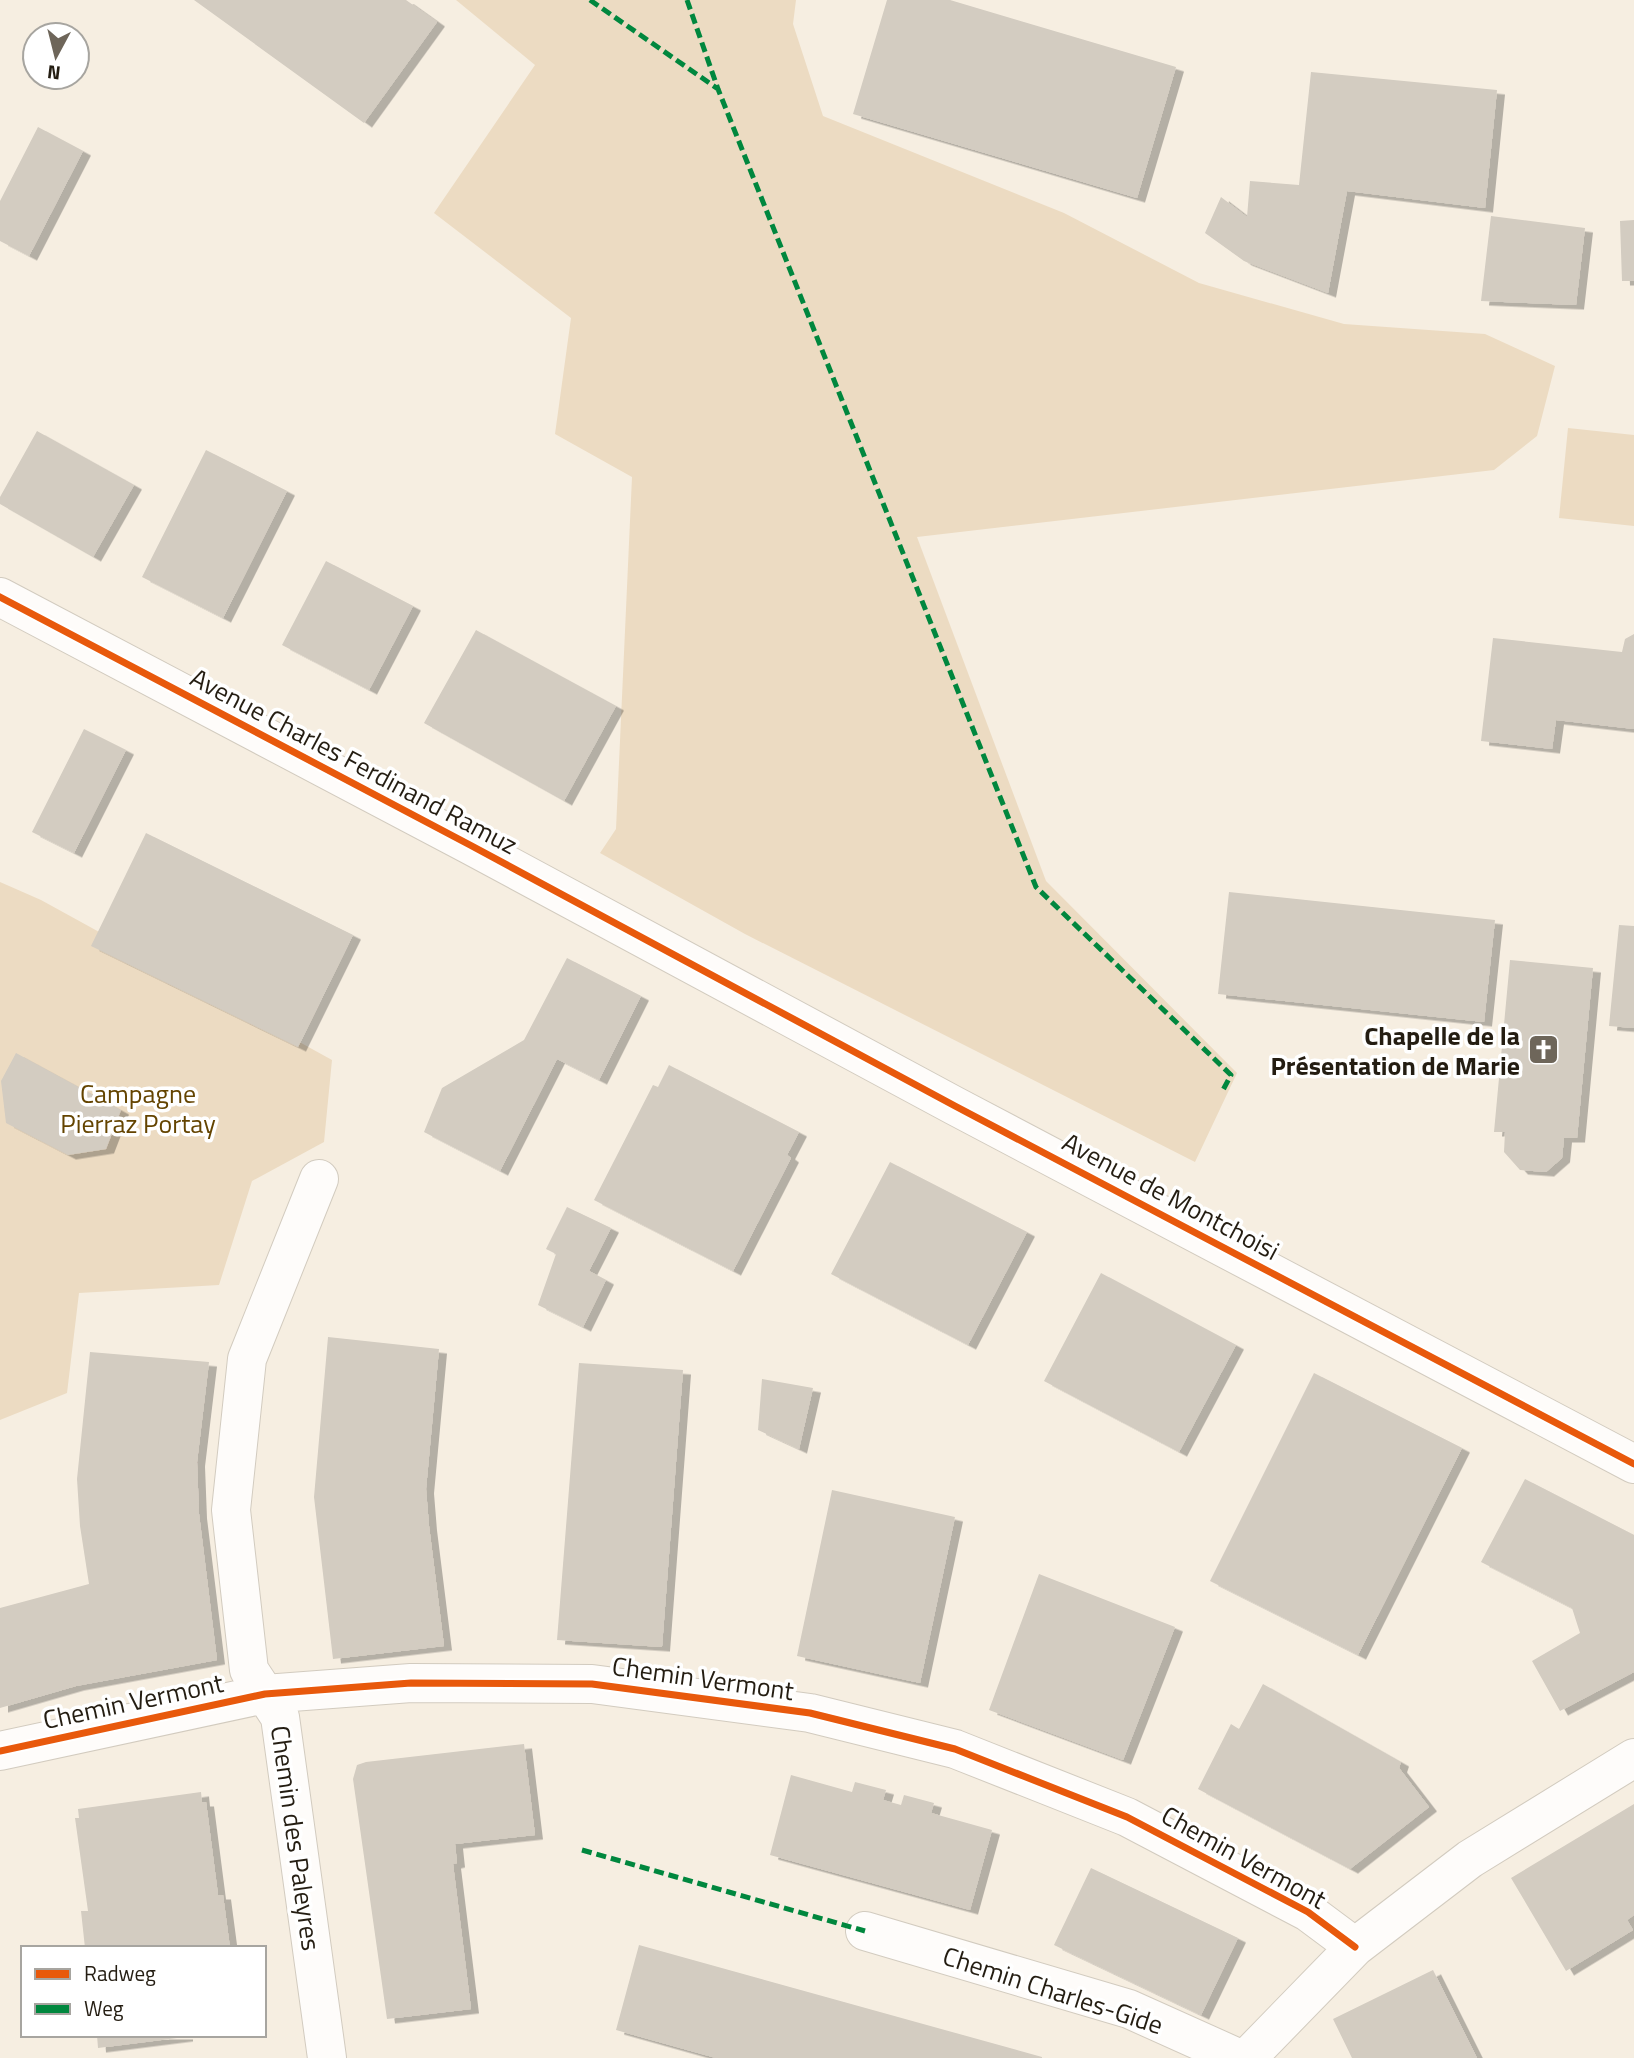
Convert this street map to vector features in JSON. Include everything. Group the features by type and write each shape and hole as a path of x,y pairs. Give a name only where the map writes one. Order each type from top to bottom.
{"street":[{"name":"Avenue Charles Ferdinand Ramuz","path":"0,597 689,962"},
{"name":"Avenue de Montchoisi","path":"689,962 1634,1464"},
{"name":"Chemin des Paleyres","path":"318,1179 247,1359 231,1510 250,1670 280,1717 327,2058"},
{"name":"Chemin Vermont","path":"0,1751 265,1694 411,1683 592,1684 810,1713 955,1749 1127,1817 1308,1912 1355,1947"},
{"path":"1247,2058 1355,1947 1470,1859 1634,1758"},
{"name":"Chemin Charles-Gide","path":"865,1931 1129,2009 1238,2058"}],"green space":[{"path":"456,0 796,0 793,24 823,116 1064,213 1199,283 1344,324 1485,334 1555,366 1537,436 1494,470 917,537 1046,881 1237,1073 1195,1162 745,934 600,853 616,829 632,477 555,434 571,318 434,213 535,65"},
{"path":"1568,428 1634,435 1634,526 1559,518"},
{"name":"Campagne Pierraz Portay","path":"0,882 41,900 332,1060 324,1142 252,1181 219,1285 79,1293 67,1393 0,1420"}],"building":[{"path":"194,0 406,0 437,22 364,123"},
{"path":"887,0 950,0 1176,67 1137,198 853,114"},
{"path":"1311,72 1497,90 1485,208 1347,191 1328,293 1244,261 1205,233 1221,197 1247,217 1250,181 1299,185"},
{"path":"38,127 83,151 29,256 0,241 0,201"},
{"path":"1491,216 1585,228 1576,305 1481,301"},
{"path":"1634,220 1634,281 1622,281 1620,221"},
{"path":"37,431 134,485 93,557 0,504 0,497"},
{"path":"206,450 287,491 223,618 142,577"},
{"path":"326,561 413,606 369,690 282,645"},
{"path":"476,630 616,706 564,801 424,723"},
{"path":"1634,634 1634,729 1556,720 1552,749 1481,741 1493,638 1622,652 1625,639"},
{"path":"84,729 126,750 74,853 32,832"},
{"path":"146,833 353,935 298,1047 91,946"},
{"path":"1229,892 1495,920 1484,1022 1218,994"},
{"path":"1619,925 1634,926 1634,1028 1609,1026"},
{"path":"567,958 641,996 599,1080 557,1059 500,1171 424,1132 442,1088 524,1040"},
{"name":"Chapelle de la Présentation de Marie","path":"1510,960 1593,968 1577,1138 1564,1138 1562,1158 1546,1172 1520,1170 1504,1152 1505,1132 1494,1132"},
{"path":"16,1053 121,1110 106,1149 68,1155 6,1123 1,1081"},
{"path":"669,1065 799,1132 787,1155 791,1158 733,1271 594,1200 653,1085 658,1087"},
{"path":"890,1162 1027,1232 968,1345 831,1274"},
{"path":"567,1207 611,1228 589,1271 606,1280 583,1327 538,1305 556,1254 546,1249"},
{"path":"1101,1273 1236,1345 1179,1452 1044,1381"},
{"path":"328,1337 439,1349 426,1489 444,1646 333,1659 314,1497"},
{"path":"90,1352 209,1362 197,1462 199,1514 217,1660 76,1686 0,1708 0,1608 89,1584 80,1526 77,1479"},
{"path":"579,1363 683,1370 662,1647 557,1640"},
{"path":"1314,1373 1462,1448 1358,1655 1210,1581"},
{"path":"762,1379 813,1388 799,1449 758,1430"},
{"path":"1525,1479 1634,1535 1634,1672 1560,1711 1532,1661 1580,1633 1572,1608 1481,1562"},
{"path":"832,1490 955,1517 920,1683 797,1656"},
{"path":"1039,1574 1175,1627 1123,1760 989,1710"},
{"path":"1263,1684 1401,1762 1399,1768 1429,1807 1350,1869 1198,1789 1231,1724 1239,1729"},
{"path":"524,1744 535,1835 455,1844 457,1863 453,1864 471,2009 387,2019 353,1779 357,1765"},
{"path":"791,1775 852,1792 855,1782 886,1790 883,1800 901,1805 904,1795 934,1803 931,1813 992,1830 970,1910 770,1855"},
{"path":"201,1792 202,1802 206,1802 218,1895 223,1895 230,1946 85,1946 81,1911 88,1911 75,1818 79,1818 78,1809"},
{"path":"1634,1804 1634,1915 1627,1920 1633,1930 1566,1971 1511,1878"},
{"path":"1091,1868 1238,1938 1201,2015 1054,1945"},
{"path":"639,1945 1042,2058 716,2058 616,2030"},
{"path":"1433,1970 1477,2058 1352,2058 1333,2019"},
{"path":"97,2037 185,2037 98,2048"}],"marked path":[{"path":"590,0 718,89"},
{"path":"687,0 718,89 1036,887 1231,1075 1223,1090"},
{"path":"582,1850 865,1931"}],"cycle path":[{"path":"0,597 1634,1464"},
{"path":"0,1751 265,1694 411,1683 592,1684 810,1713 955,1749 1127,1817 1308,1912 1355,1947"}],"place":[{"name":"Chapelle de la Présentation de Marie","path":"1543,1050"}]}
